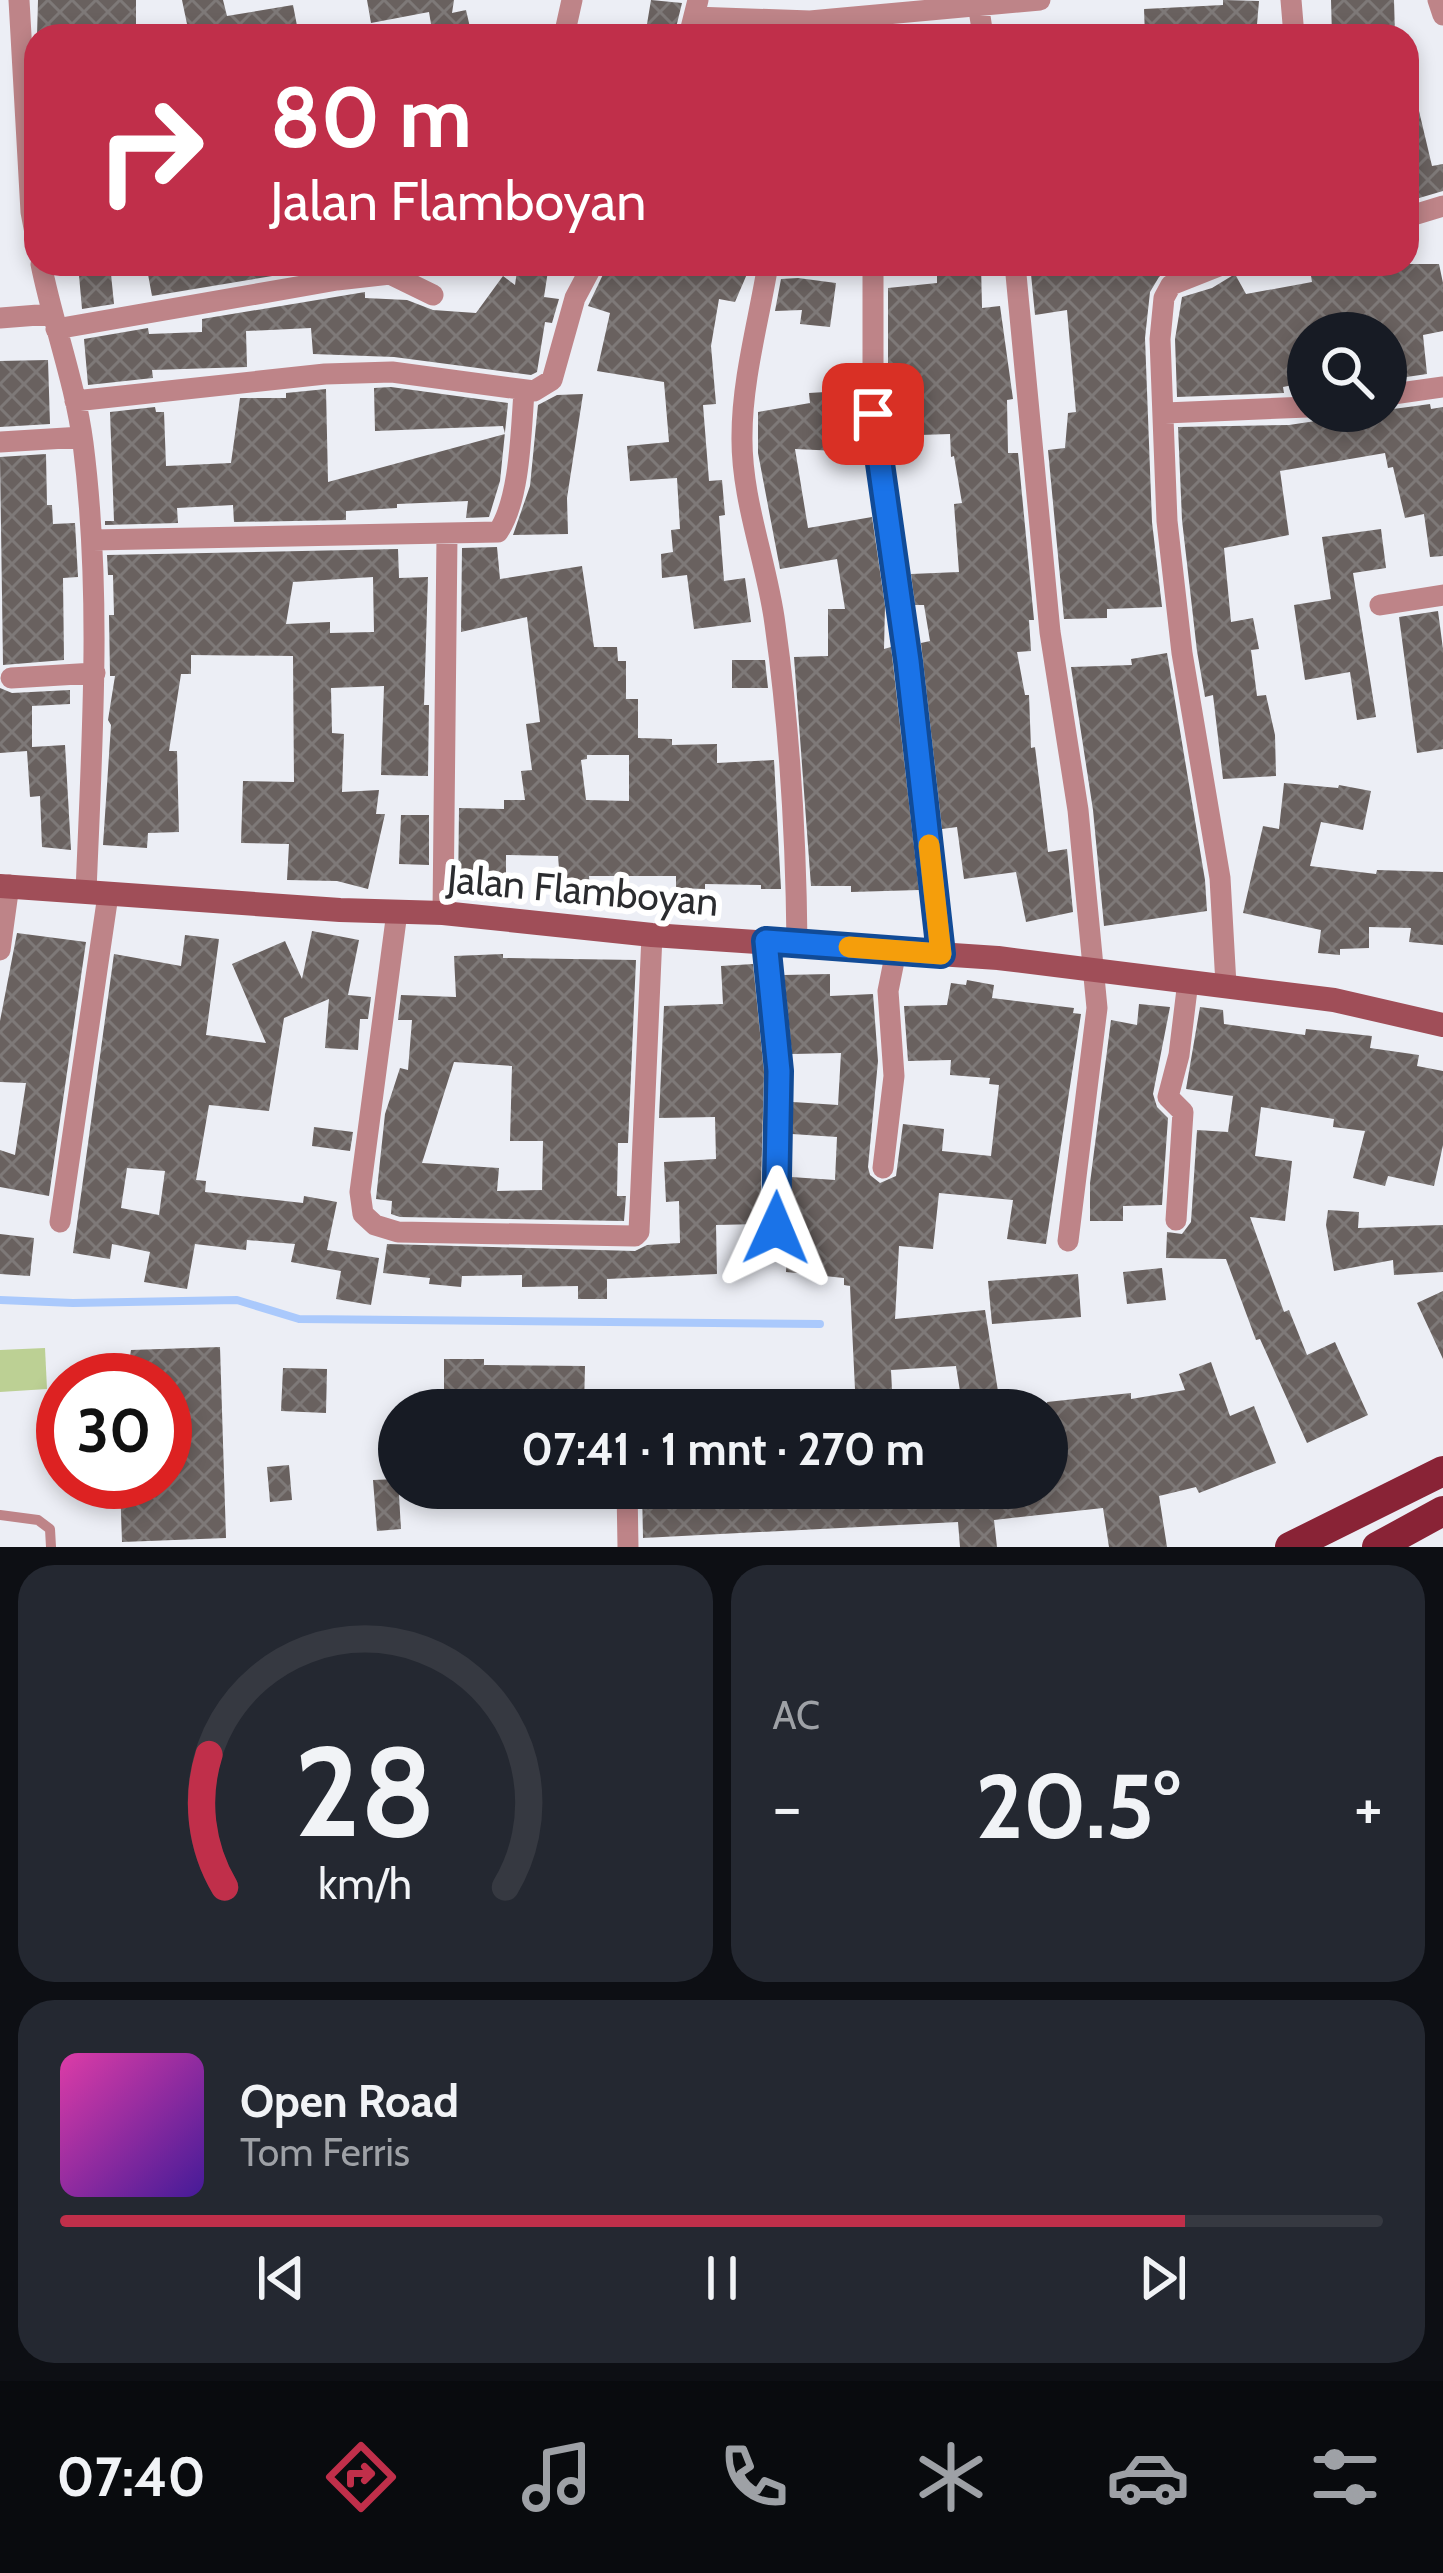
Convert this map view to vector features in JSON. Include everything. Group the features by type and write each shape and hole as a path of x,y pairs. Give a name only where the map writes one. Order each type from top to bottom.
{"main road":[{"path":"1290,1547 1443,1471"},
{"path":"1377,1547 1443,1510"}],"street":[{"path":"19,0 24,33"},
{"path":"884,24 979,3 1040,0"},
{"path":"1438,0 1443,15"},
{"path":"979,3 982,24"},
{"path":"693,18 756,24"},
{"path":"44,276 82,436 93,540 97,893 60,1222"},
{"path":"0,317 54,322 372,276"},
{"path":"394,276 434,295"},
{"path":"75,401 325,374 392,372 524,392 552,380 575,298 587,276"},
{"path":"766,276 742,435 745,482 775,619 789,736 796,833 796,944"},
{"path":"873,276 873,414 908,661 941,954"},
{"path":"1016,276 1050,632 1078,810 1097,1008 1068,1241"},
{"path":"1187,276 1172,285 1164,298 1160,339 1166,521 1182,653 1220,878 1226,986"},
{"path":"1407,392 1443,387"},
{"path":"93,540 498,532 519,458 524,392"},
{"path":"1165,412 1287,408"},
{"path":"0,442 82,436"},
{"path":"442,914 447,535"},
{"path":"1380,605 1443,595"},
{"path":"11,678 95,673"},
{"path":"0,950 5,885"},
{"name":"Jalan Flamboyan","path":"5,885 941,954 1334,1000 1443,1025"},
{"path":"397,912 360,1192 363,1214 375,1225 398,1232 635,1236 639,1232 652,935"},
{"path":"766,941 779,1071 776,1228"},
{"path":"883,1168 894,1076 888,991 896,951"},
{"path":"1176,1220 1183,1112 1168,1097 1179,1055 1188,981"},
{"path":"627,1509 628,1547"}],"lane":[{"path":"0,1515 38,1520 50,1529 51,1547"}],"green space":[{"path":"45,1348 45,1353 36,1353 36,1390 0,1392 0,1350"}],"building":[{"path":"38,0 136,0 136,24 37,24"},
{"path":"182,0 223,0 227,16 293,5 297,24 187,24"},
{"path":"367,0 454,0 452,13 466,10 469,24 431,24 429,12 371,23"},
{"path":"651,0 682,3 677,24 647,24"},
{"path":"1223,0 1259,1 1257,24 1145,24 1144,9 1223,5"},
{"path":"1331,0 1394,0 1395,24 1332,24"},
{"path":"1419,111 1432,166 1443,164 1443,191 1419,198"},
{"path":"1419,264 1439,264 1443,331 1423,335 1427,374 1407,377 1407,312 1287,312 1284,393 1177,397 1175,339 1182,297 1232,276 1246,294 1312,282 1311,276 1419,276"},
{"path":"79,276 111,276 114,304 82,309"},
{"path":"148,276 273,276 152,296"},
{"path":"503,276 515,285 516,276 547,276 544,297 559,299 552,323 545,322 537,372 531,375 394,357 313,354 311,328 246,331 247,367 152,370 153,378 88,385 84,339 148,328 149,334 202,332 202,319 365,292 365,298 407,300 433,310 476,313"},
{"path":"602,276 746,276 735,302 719,299 711,346 716,404 703,405 709,481 722,480 725,515 719,516 724,581 745,578 751,622 694,629 687,575 662,578 661,554 673,552 671,530 680,529 677,478 630,481 627,446 669,442 664,382 597,371 610,313 588,306"},
{"path":"937,276 981,276 982,308 1000,306 1013,399 1007,400 1008,453 1018,453 1034,620 1029,620 1031,651 1017,652 1025,695 1029,695 1031,748 1035,747 1048,852 1067,849 1073,912 1026,922 1016,872 964,879 957,827 942,829 921,643 930,641 924,605 915,605 911,574 959,572 954,504 962,503 950,434 891,436 888,413 888,288 937,283"},
{"path":"1031,276 1160,276 1150,292 1145,338 1152,522 1162,607 1107,609 1107,618 1064,619 1048,450 1065,448 1068,413 1076,412 1067,310 1035,315"},
{"path":"781,279 836,283 830,327 800,324 802,310 775,311"},
{"path":"48,360 50,424 0,427 0,361"},
{"path":"374,388 508,403 505,433 503,426 375,431"},
{"path":"326,389 328,482 505,434 500,481 489,517 466,518 468,501 346,511 346,520 234,522 233,505 177,508 178,523 105,525 105,521 114,521 110,412 155,407 156,412 164,412 166,466 231,463 240,398 286,398 286,393"},
{"path":"858,390 859,452 795,449 808,528 872,517 885,606 884,649 891,647 919,890 851,892 851,886 811,886 794,657 828,656 828,609 845,609 837,559 780,569 758,453 758,412 810,403 809,393"},
{"path":"583,394 567,498 568,534 513,535 530,486 538,405 557,395"},
{"path":"1407,407 1443,407 1443,556 1430,557 1424,514 1405,518 1385,453 1280,471 1289,535 1224,548 1231,622 1253,618 1259,649 1251,650 1257,696 1266,695 1275,735 1276,776 1223,779 1213,695 1205,697 1197,651 1182,520 1178,427 1287,425 1287,432 1407,432"},
{"path":"46,454 47,505 52,505 53,524 75,523 78,577 63,578 64,660 3,665 0,457"},
{"path":"1381,529 1386,568 1353,573 1376,717 1357,720 1350,672 1305,680 1294,605 1331,599 1322,537"},
{"path":"497,547 500,579 582,566 594,647 617,647 618,661 626,661 626,699 638,699 638,738 672,739 672,745 717,744 717,763 774,760 781,889 705,884 705,889 676,888 676,876 589,876 591,903 562,905 558,856 506,855 506,897 458,898 459,808 504,809 504,800 525,800 521,771 532,770 526,724 540,722 527,617 461,632 462,548","holes":["587,755 629,755 629,801 586,800 581,760"]},
{"path":"398,549 399,578 428,577 424,705 429,705 428,776 381,775 384,686 331,688 332,733 344,734 342,792 379,790 376,814 385,814 368,889 337,881 287,880 289,844 241,843 243,781 294,782 293,656 191,655 191,674 181,674 169,751 177,751 179,832 148,833 147,848 103,845 108,720 115,676 110,676 109,615 114,615 113,575 108,575 107,555","holes":["373,577 374,632 330,633 330,622 286,624 293,582"]},
{"path":"1438,611 1443,649 1443,749 1417,753 1399,617"},
{"path":"1167,653 1207,911 1104,926 1093,810 1071,667 1132,665 1131,659"},
{"path":"732,660 765,660 768,688 732,688"},
{"path":"0,688 12,693 70,690 70,704 32,706 32,747 65,745 71,850 42,847 40,796 30,797 27,751 0,753"},
{"path":"1284,783 1371,791 1363,830 1321,822 1310,866 1376,874 1377,870 1443,872 1443,945 1409,942 1411,928 1369,927 1369,948 1340,949 1340,955 1318,953 1321,930 1243,913 1263,826 1279,829"},
{"path":"401,815 429,815 429,865 399,864"},
{"path":"312,931 359,940 348,995 371,997 368,1019 360,1019 358,1050 325,1048 329,999 284,1018 269,1111 209,1105 196,1180 206,1181 205,1192 337,1202 327,1250 379,1258 371,1305 336,1299 341,1271 291,1262 295,1244 247,1240 246,1250 195,1244 187,1289 144,1282 150,1252 112,1244 110,1259 73,1253 114,954 181,966 185,935 219,939 206,1035 266,1043 232,964 285,941 302,979","holes":["127,1168 165,1171 159,1215 121,1208"]},
{"path":"17,933 86,942 49,1196 0,1187 0,1150 15,1155 26,1083 0,1082 0,1021"},
{"path":"454,956 636,960 628,1143 618,1143 617,1196 626,1196 624,1221 400,1217 391,1214 392,1201 376,1199 385,1114 400,1068 408,1070 412,1020 398,1020 401,995 456,997","holes":["454,1062 512,1066 510,1141 543,1141 542,1190 497,1191 499,1168 422,1163"]},
{"path":"753,964 764,1072 760,1224 716,1225 717,1274 607,1279 607,1299 578,1299 578,1286 522,1287 522,1275 462,1276 461,1287 383,1273 387,1244 635,1251 647,1245 680,1243 679,1201 666,1202 664,1162 716,1159 715,1117 659,1118 664,1006 723,1004 721,966"},
{"path":"830,974 830,996 873,994 878,1061 868,1167 880,1183 896,1176 903,1124 944,1129 942,1151 991,1156 999,1085 989,1084 990,1078 950,1075 951,1060 908,1061 904,1006 947,1005 951,983 966,985 967,980 994,985 992,998 1074,1008 1073,1013 1081,1014 1046,1244 1007,1239 1013,1200 939,1193 933,1249 899,1246 895,1319 985,1310 998,1389 960,1389 956,1366 891,1370 892,1389 855,1389 850,1286 844,1285 844,1278 786,1272 791,1177 835,1180 837,1137 792,1134 793,1102 838,1105 841,1053 792,1054 784,975"},
{"path":"1139,1004 1170,1007 1153,1094 1168,1118 1162,1205 1123,1206 1123,1221 1090,1221 1090,1183 1111,1020 1137,1025"},
{"path":"1200,1007 1223,1010 1224,1024 1305,1035 1306,1029 1372,1036 1370,1048 1419,1055 1417,1066 1443,1071 1443,1145 1434,1186 1388,1176 1385,1186 1353,1178 1365,1131 1333,1127 1334,1119 1261,1107 1255,1156 1292,1161 1285,1221 1250,1217 1284,1312 1289,1310 1307,1355 1335,1342 1368,1415 1307,1443 1260,1339 1256,1340 1226,1259 1166,1258 1167,1232 1182,1234 1191,1222 1197,1130 1228,1132 1233,1096 1186,1089"},
{"path":"314,1127 353,1132 350,1151 312,1146"},
{"path":"1328,1210 1359,1212 1358,1228 1443,1225 1443,1272 1394,1275 1393,1260 1334,1271"},
{"path":"0,1234 34,1238 30,1276 0,1274"},
{"path":"1162,1268 1166,1300 1127,1304 1123,1272"},
{"path":"1078,1274 1081,1317 992,1324 988,1281"},
{"path":"1443,1291 1443,1359 1417,1303"},
{"path":"220,1347 226,1538 122,1542 121,1509 192,1509 192,1353 131,1350"},
{"path":"444,1359 484,1359 484,1365 585,1366 584,1389 444,1389"},
{"path":"1211,1362 1230,1416 1254,1406 1276,1463 1199,1493 1196,1487 1159,1496 1167,1547 1109,1547 1103,1508 994,1520 997,1547 960,1547 958,1522 643,1538 642,1509 1068,1509 1068,1400 1131,1393 1131,1399 1185,1390 1179,1374"},
{"path":"283,1368 327,1369 326,1413 281,1411"},
{"path":"289,1465 292,1500 270,1502 267,1467"},
{"path":"373,1480 378,1480 378,1509 400,1509 401,1529 377,1531"}],"waterway":[{"path":"0,1300 237,1300 299,1319 820,1324"}],"slow traffic":[{"path":"849,947 941,954 929,845"}],"route":[{"path":"776,1228 779,1071 766,941 941,954 908,661 873,414"}]}
